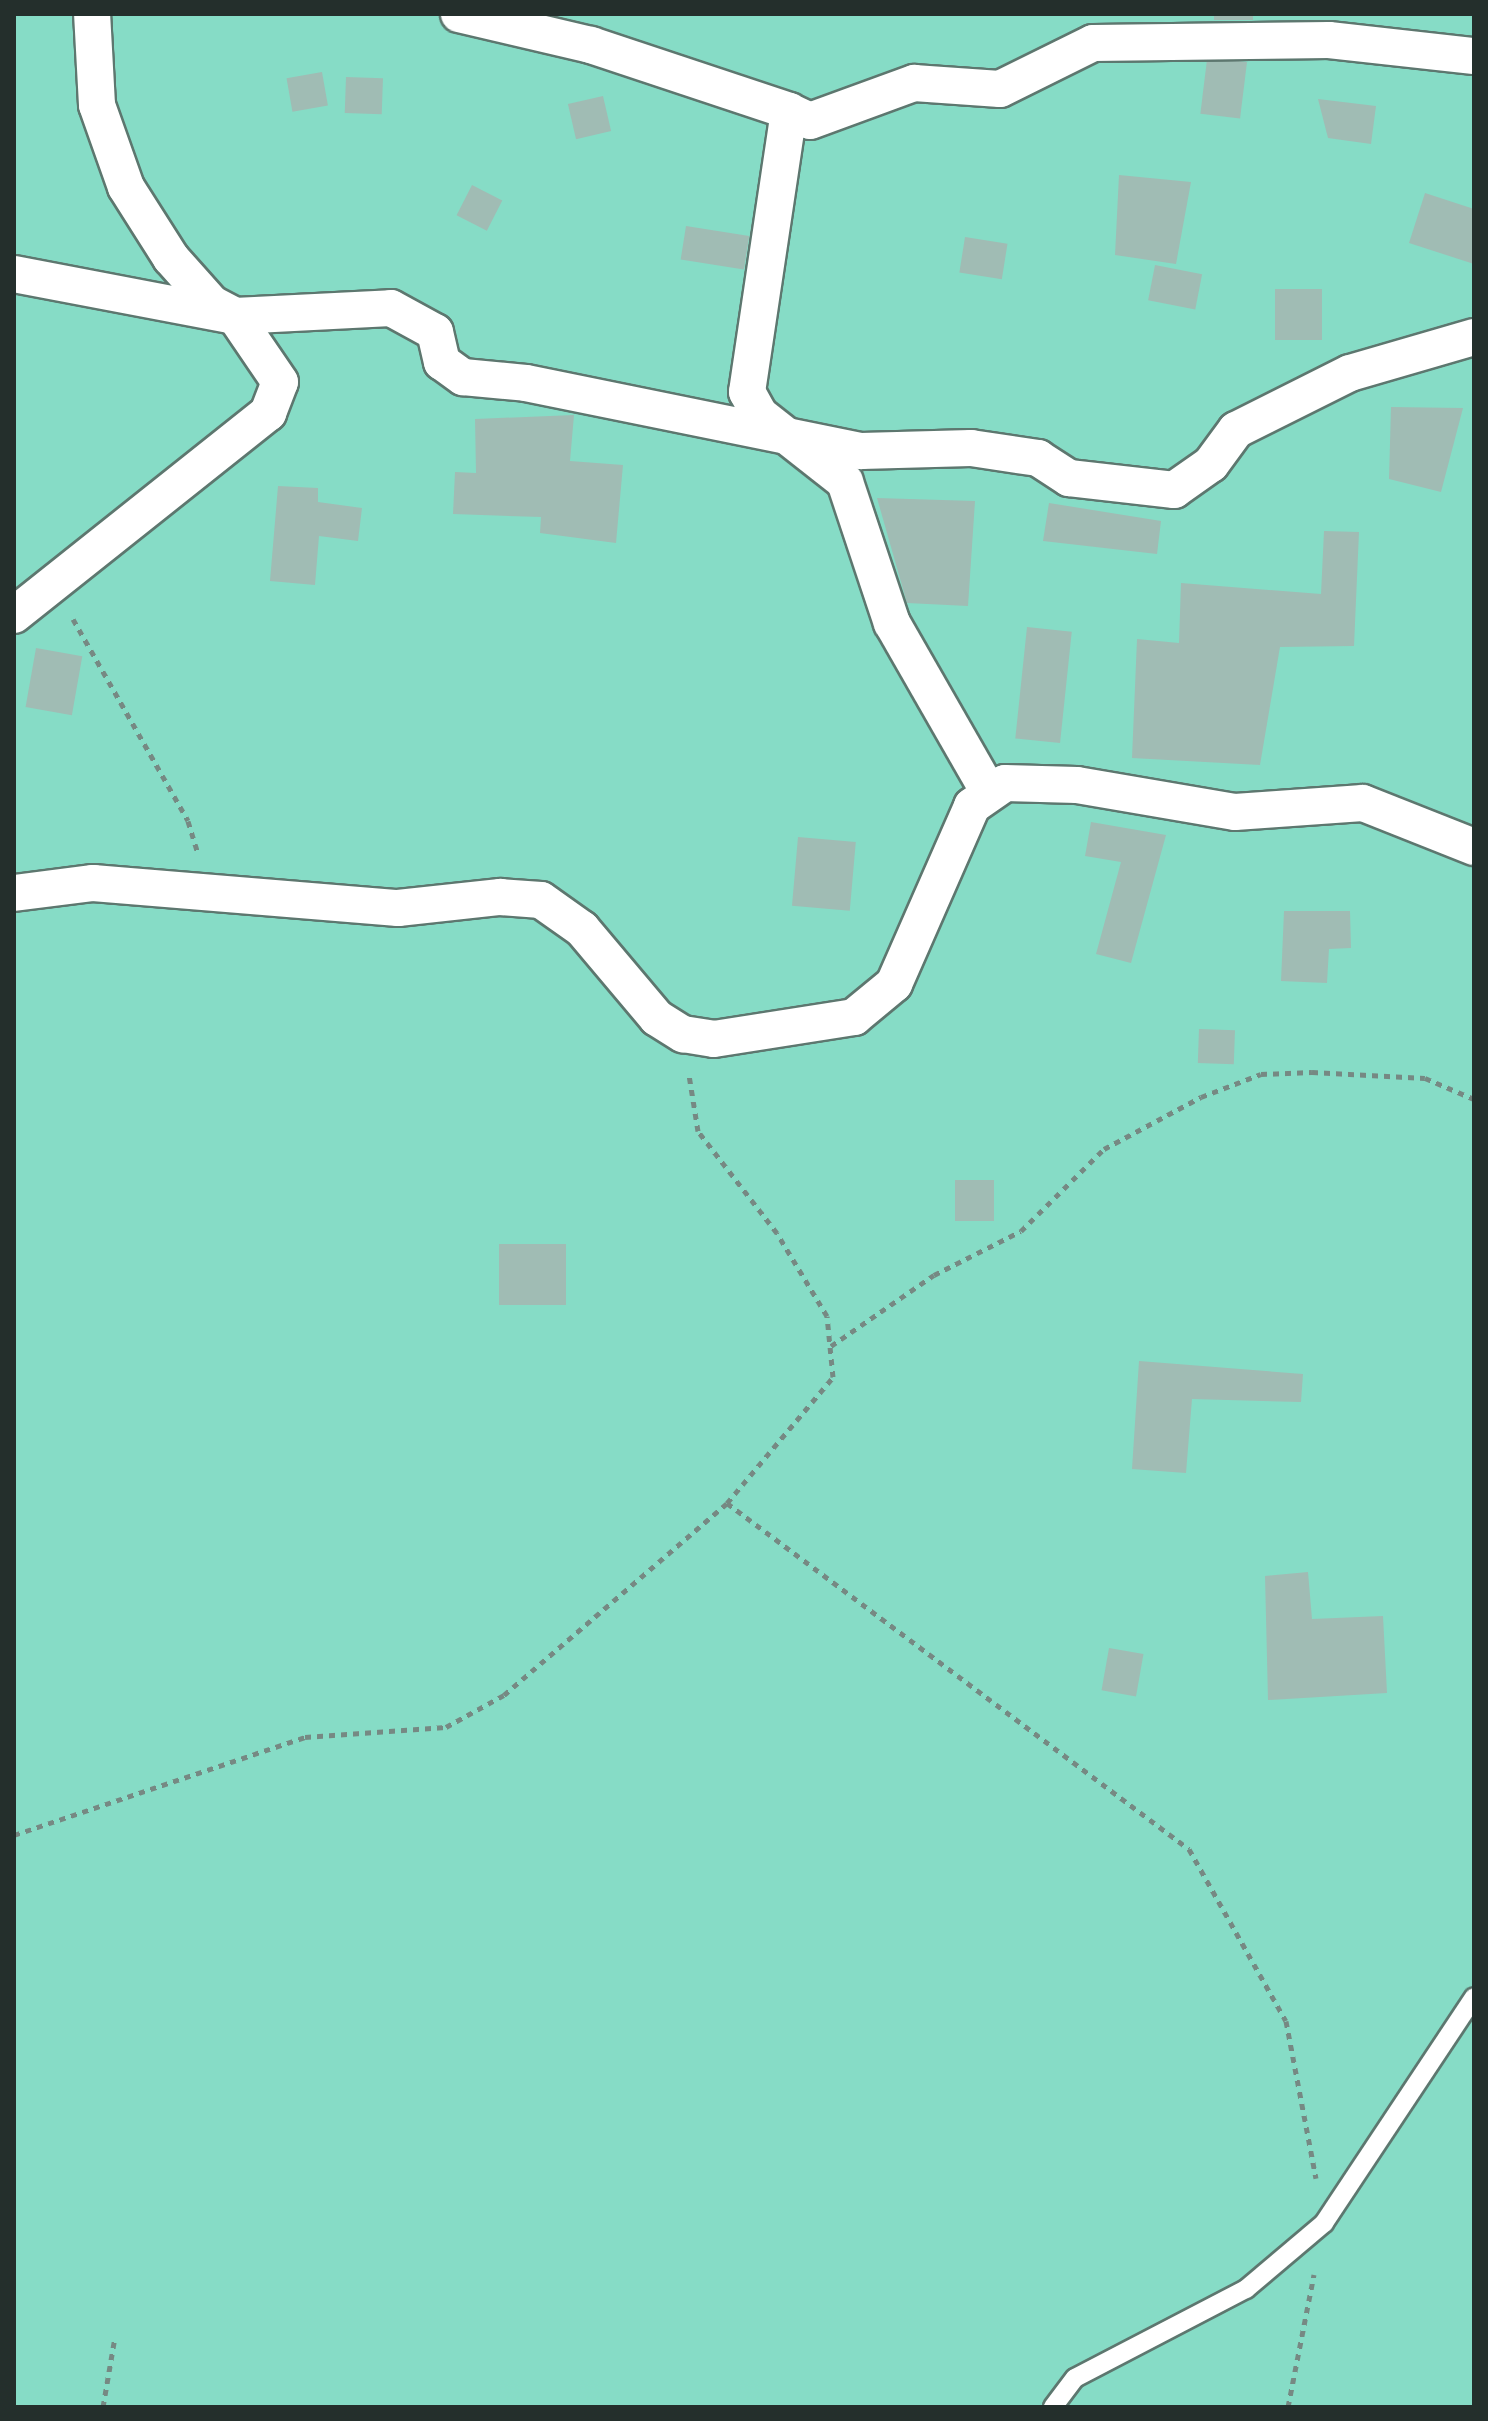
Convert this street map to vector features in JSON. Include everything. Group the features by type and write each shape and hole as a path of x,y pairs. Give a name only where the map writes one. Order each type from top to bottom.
{"street":[{"path":"14,615 278,398 274,367 235,316 212,304 171,258 126,187 97,105 92,14"},
{"path":"459,14 591,45 789,111 810,121 914,83 1000,89 1093,43 1329,40 1474,56"},
{"path":"789,111 745,370 760,415 845,482 892,623 987,789"},
{"path":"14,274 235,316 391,308 435,332 442,362 463,377 526,383 861,451 971,448 1038,458 1069,478 1174,490 1211,464 1236,430 1350,373 1474,337"},
{"path":"14,893 93,883 398,908 500,897 541,900 582,929 639,1000 683,1034 750,1037 854,1017 894,984 972,806 987,789 1035,780 1235,812 1363,803 1474,847"}],"lane":[{"path":"1053,2407 1075,2378 1246,2289 1324,2223 1474,1997"}],"path":[{"path":"52,584 188,821 212,893"},
{"path":"14,1835 305,1737 446,1727 504,1695 727,1503 833,1377 827,1316 777,1233 698,1131 683,1034"},
{"path":"830,1346 934,1275 1021,1231 1104,1149 1201,1097 1261,1074 1312,1072 1425,1078 1474,1099"},
{"path":"727,1503 1189,1849 1286,2021 1324,2223 1288,2407"},
{"path":"103,2407 115,2337"}],"green space":[{"path":"14,14 1474,14 1474,2407 14,2407"}],"building":[{"path":"1214,14 1253,14 1253,20 1214,20"},
{"path":"1207,57 1247,62 1240,119 1200,114"},
{"path":"322,72 328,105 292,112 287,78"},
{"path":"346,77 383,78 382,114 345,113"},
{"path":"603,96 611,131 576,139 568,104"},
{"path":"1318,99 1376,106 1371,144 1328,138"},
{"path":"1119,175 1191,182 1176,264 1115,255"},
{"path":"472,185 502,200 487,231 457,215"},
{"path":"1425,193 1474,209 1474,264 1409,243"},
{"path":"686,226 749,236 744,270 681,260"},
{"path":"965,237 1007,244 1002,279 959,273"},
{"path":"1155,265 1202,274 1195,309 1148,300"},
{"path":"1275,289 1322,289 1322,340 1275,340"},
{"path":"1391,407 1463,408 1441,492 1389,479"},
{"path":"574,415 570,461 623,465 616,543 540,533 541,517 453,514 455,472 476,473 475,419"},
{"path":"278,486 318,488 318,502 362,508 358,541 319,536 315,585 270,581"},
{"path":"877,498 975,501 968,606 907,603"},
{"path":"1049,503 1161,521 1157,554 1043,541"},
{"path":"1324,531 1359,532 1354,646 1280,647 1260,765 1132,758 1137,639 1179,643 1181,583 1321,594"},
{"path":"1027,627 1072,632 1060,743 1015,738"},
{"path":"36,648 82,656 72,715 26,707"},
{"path":"1091,822 1166,835 1131,963 1096,954 1121,862 1085,856"},
{"path":"798,837 856,842 850,911 792,906"},
{"path":"1284,911 1350,911 1351,948 1329,949 1327,983 1281,981"},
{"path":"1199,1029 1235,1030 1234,1064 1198,1063"},
{"path":"955,1180 994,1180 994,1221 955,1221"},
{"path":"499,1244 566,1244 566,1305 499,1305"},
{"path":"1139,1361 1303,1374 1301,1402 1192,1399 1186,1473 1132,1469"},
{"path":"1308,1572 1312,1619 1383,1616 1387,1693 1268,1700 1265,1576"},
{"path":"1109,1648 1143,1654 1136,1696 1102,1690"}]}
